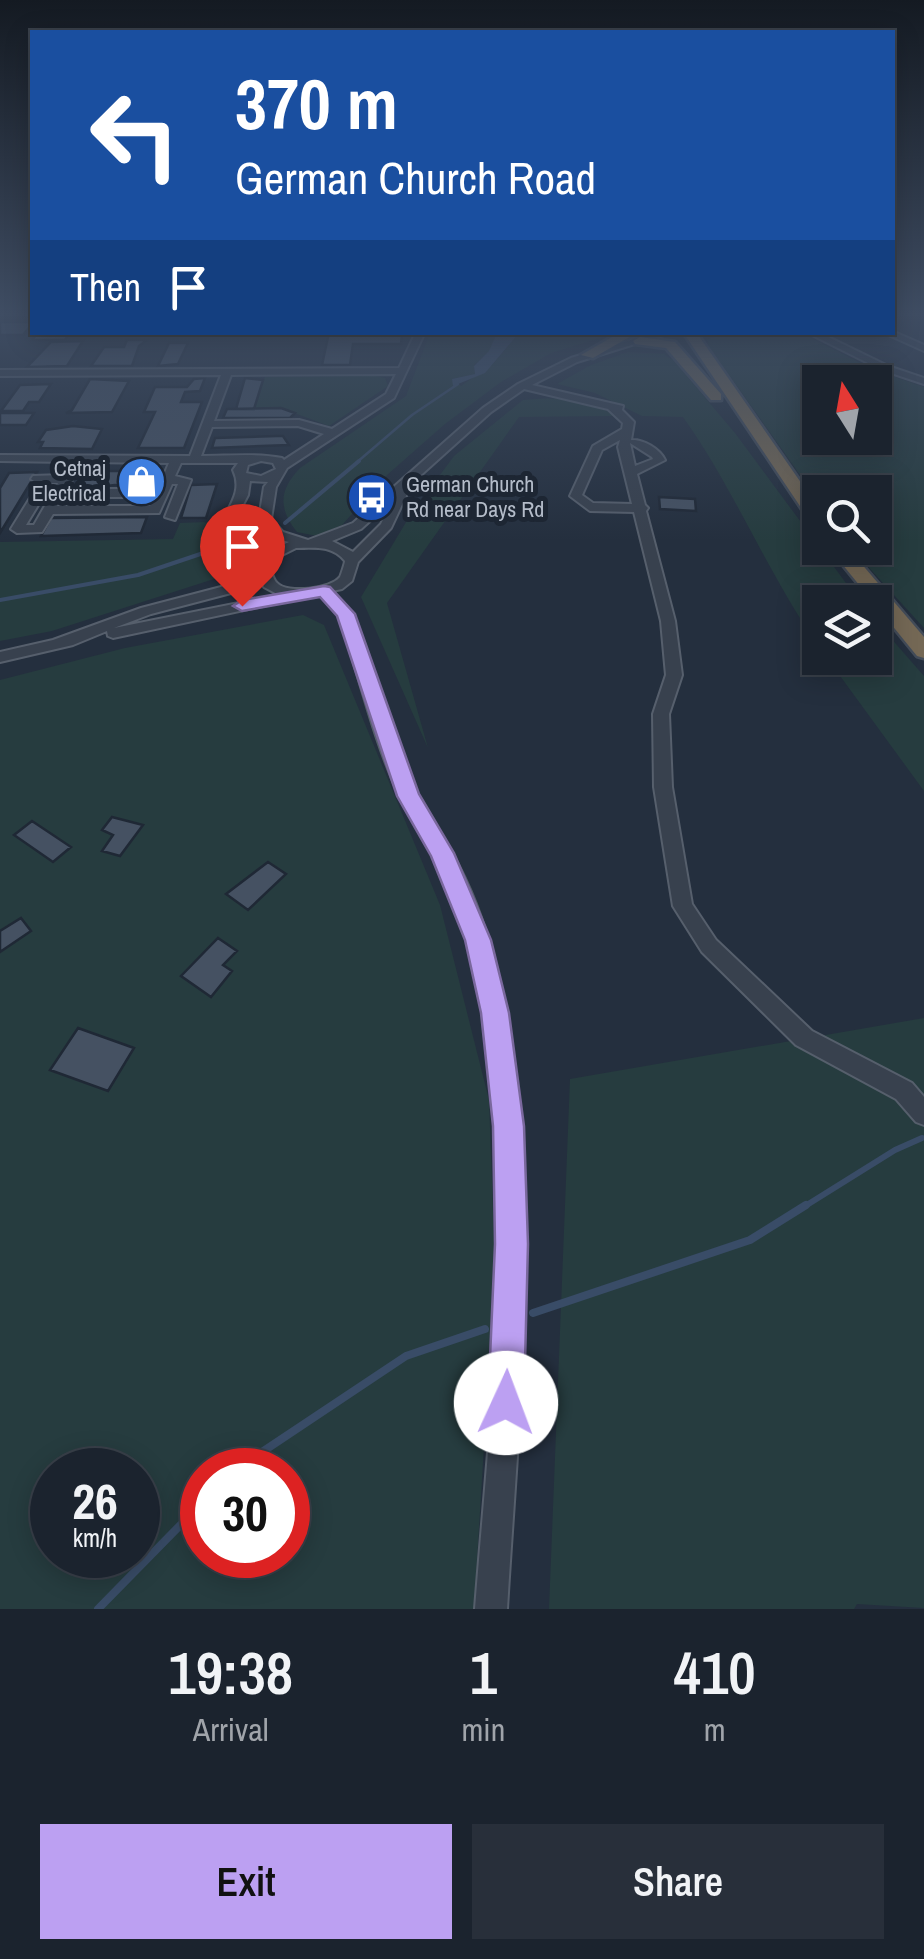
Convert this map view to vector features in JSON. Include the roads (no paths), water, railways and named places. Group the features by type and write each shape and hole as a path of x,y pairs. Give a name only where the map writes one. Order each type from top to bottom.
{"highway":[{"path":"710,390 778,466"},
{"path":"711,390 716,397"},
{"path":"731,390 802,499"},
{"path":"852,565 924,651"}],"street":[{"path":"194,460 220,390"},
{"path":"0,458 211,460 244,469 262,480 300,451 390,396 393,390"},
{"path":"58,644 146,611 226,590 282,548 358,526 517,390"},
{"path":"540,390 610,406 626,419 632,472 668,620 674,675 661,714 664,787 683,906 709,946 804,1038 904,1091 924,1114"},
{"path":"208,424 299,423 332,434"},
{"path":"632,472 659,460 657,455 630,442 597,448 576,496 590,507 642,508"},
{"path":"78,460 58,494 38,529 17,529 39,493 58,494 163,492 185,480 171,517"},
{"path":"49,510 155,510 176,460"},
{"path":"244,469 278,466"},
{"path":"278,466 266,506 266,520 272,530 286,539 341,548 352,561"},
{"path":"244,469 232,516 235,524 264,548 268,584 314,593 346,614 408,796 461,894 478,940 495,1013 508,1126 512,1244 506,1403 491,1609"},
{"path":"38,479 67,479"},
{"path":"0,656 314,593 347,578 352,561 387,524 406,482"},
{"path":"163,492 176,503"},
{"path":"237,504 266,506"}],"waterway":[{"path":"356,463 412,415 449,390"},
{"path":"285,523 359,461"},
{"path":"0,600 138,575 236,542"},
{"path":"802,1208 895,1150 922,1138"},
{"path":"533,1313 750,1240 806,1205"},
{"path":"268,1448 406,1356 485,1329"},
{"path":"98,1609 180,1525"}],"place":[{"name":"Cetnaj Electrical","path":"141,481"},
{"name":"German Church Rd near Days Rd","path":"371,497"}]}
